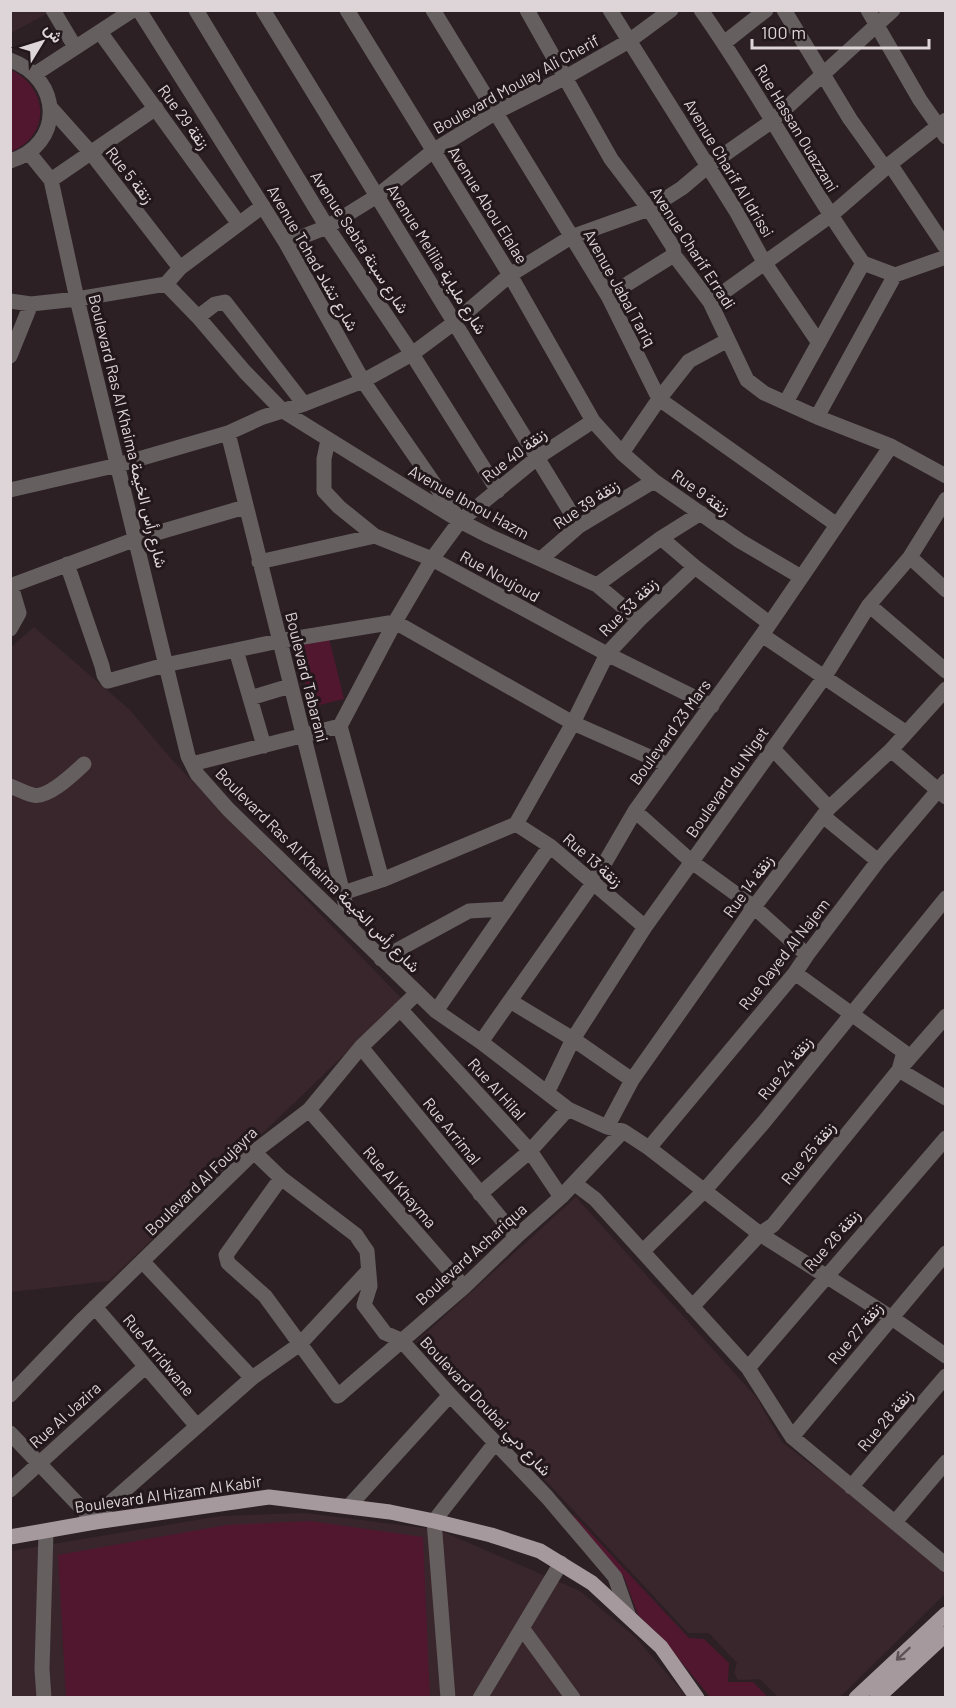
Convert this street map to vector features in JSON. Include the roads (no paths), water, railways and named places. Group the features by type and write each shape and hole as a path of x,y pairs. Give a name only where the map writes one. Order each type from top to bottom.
{"main road":[{"name":"Boulevard Al Hizam Al Kabir","path":"10,1537 46,1532 94,1520 269,1497 349,1506 434,1521 501,1538 540,1551 592,1583 661,1647 697,1698"},
{"path":"856,1698 945,1614"},
{"path":"877,1698 945,1634"}],"street":[{"path":"53,10 75,47"},
{"path":"10,60 23,64 35,74 133,10"},
{"name":"Avenue Tchad شارع تشاد","path":"139,10 286,243 363,381 460,521"},
{"name":"Avenue Sebta شارع سبتة","path":"196,10 327,227 412,354 498,491"},
{"name":"Avenue Melilia شارع ملياية","path":"263,10 579,526"},
{"name":"Avenue Abou Elalae","path":"347,10 510,275 593,420"},
{"name":"Avenue Jabal Tariq","path":"433,10 608,296 659,399 837,525"},
{"name":"Avenue Charif Erradi","path":"526,10 611,159 649,209 673,247 674,255 711,302 747,380 764,393 891,446 945,476"},
{"name":"Avenue Charif Al Idrissi","path":"610,10 736,211 764,262 819,343"},
{"name":"Boulevard Moulay Ali Cherif","path":"286,243 327,227 377,196 434,151 496,112 566,77 629,41 670,10"},
{"name":"Rue Hassan Ouazzani","path":"701,10 724,43 830,216 863,263"},
{"path":"724,43 766,10"},
{"path":"784,10 866,144 887,166 945,248"},
{"path":"711,302 830,216 887,166 943,128 920,100 868,10"},
{"path":"10,490 118,465 228,433 262,417 304,404 363,381 412,354 510,275 571,237 649,209 682,188 708,166 772,121 893,10"},
{"name":"Rue 29 زنقة","path":"100,32 239,224"},
{"name":"Rue 5 زنقة","path":"35,74 48,95 50,107 90,153 180,268"},
{"path":"10,161 29,153 38,144 50,120 50,107"},
{"path":"51,180 156,108"},
{"name":"Boulevard Ras Al Khaima شارع رأس الخيمة","path":"29,153 51,180 77,299 165,665 192,764 228,809 436,1011 481,1042 568,1109 607,1127 623,1131 649,1148 760,1234 892,1318 945,1356"},
{"path":"10,301 31,304 77,299 166,284 180,268 263,206"},
{"path":"608,296 674,255"},
{"path":"786,402 863,263 895,275 945,257"},
{"path":"817,417 895,275"},
{"name":"Avenue Ibnou Hazm","path":"166,284 198,317 244,372 283,411 460,521 507,545 597,585 639,620"},
{"path":"198,317 215,304 225,302 304,404"},
{"path":"10,356 31,304"},
{"path":"621,453 689,361 728,340"},
{"name":"Rue 9 زنقة","path":"593,420 621,453 654,481 740,541 801,577"},
{"name":"Rue 40 زنقة","path":"340,726 395,622 432,559 460,521 538,457 593,420"},
{"name":"Boulevard Tabarani","path":"228,433 352,930"},
{"name":"Rue Noujoud","path":"328,440 324,459 324,491 339,507 375,536 432,559 607,654 712,706"},
{"name":"Boulevard 23 Mars","path":"481,1042 593,883 635,811 712,706 891,446"},
{"name":"Rue 39 زنقة","path":"541,559 579,526 654,481"},
{"name":"Boulevard du Niget","path":"547,1093 573,1039 645,927 825,676 869,605 910,557 945,500"},
{"path":"10,628 20,613 11,586 136,539 245,507"},
{"path":"597,585 661,538 700,513"},
{"path":"259,562 375,536"},
{"path":"661,538 766,629 825,676 905,732"},
{"path":"910,557 945,590"},
{"path":"67,564 108,681 165,665 279,641 395,622 573,723 668,765"},
{"name":"Rue 33 زنقة","path":"516,824 573,723 607,654 695,567"},
{"path":"869,605 945,671"},
{"path":"236,650 264,746"},
{"path":"250,698 290,686"},
{"name":"Rue 14 زنقة","path":"607,1127 632,1080 754,907 826,812 891,750 945,689"},
{"path":"192,764 340,726 382,880"},
{"path":"773,749 826,812 878,861"},
{"path":"891,750 943,789"},
{"path":"10,786 33,795 42,795 66,782 84,764"},
{"name":"Rue Qayed Al Najem","path":"649,1148 795,973 878,861 943,789"},
{"path":"635,811 692,862 754,907 807,955"},
{"path":"343,893 382,880 516,824"},
{"name":"Rue 13 زنقة","path":"516,824 550,846 645,927"},
{"path":"436,1011 550,846"},
{"name":"Rue 24 زنقة","path":"643,1251 704,1191 764,1122 945,898"},
{"path":"381,959 469,911 506,909"},
{"path":"795,973 904,1052 899,1070 945,1098"},
{"name":"Boulevard Al Foujayra","path":"10,1395 96,1307 255,1152 309,1110 361,1047 416,994"},
{"path":"510,1001 573,1039 632,1080"},
{"name":"Rue Al Hilal","path":"400,1009 530,1151 561,1197"},
{"name":"Rue 25 زنقة","path":"692,1307 760,1234 773,1225 945,1016"},
{"name":"Rue Arrimal","path":"361,1047 516,1237"},
{"path":"480,1194 530,1151 568,1109"},
{"name":"Rue Al Khayma","path":"309,1110 464,1287"},
{"name":"Boulevard Achariqua","path":"300,1344 338,1396 464,1287 561,1197 623,1131"},
{"name":"Rue 26 زنقة","path":"748,1368 945,1138"},
{"name":"Boulevard Doubai شارع دبي","path":"255,1152 281,1178 356,1235 367,1251 370,1286 364,1305 385,1333 401,1340 547,1497 615,1577 629,1617"},
{"path":"281,1178 226,1255 228,1263 265,1296 300,1344"},
{"path":"574,1183 595,1198 748,1368 792,1437 851,1487 944,1559"},
{"name":"Rue 27 زنقة","path":"792,1437 945,1253"},
{"path":"143,1262 252,1378"},
{"path":"10,1433 94,1520 196,1425 252,1378 300,1344 368,1271"},
{"name":"Rue Arridwane","path":"96,1307 196,1425"},
{"name":"Rue Al Jazira","path":"10,1490 145,1367"},
{"name":"Rue 28 زنقة","path":"851,1487 945,1376"},
{"path":"349,1506 450,1395"},
{"path":"448,1698 434,1521 495,1443"},
{"path":"895,1522 945,1462"},
{"path":"44,1698 46,1532"},
{"path":"480,1698 561,1563"},
{"path":"522,1628 573,1698"}]}
